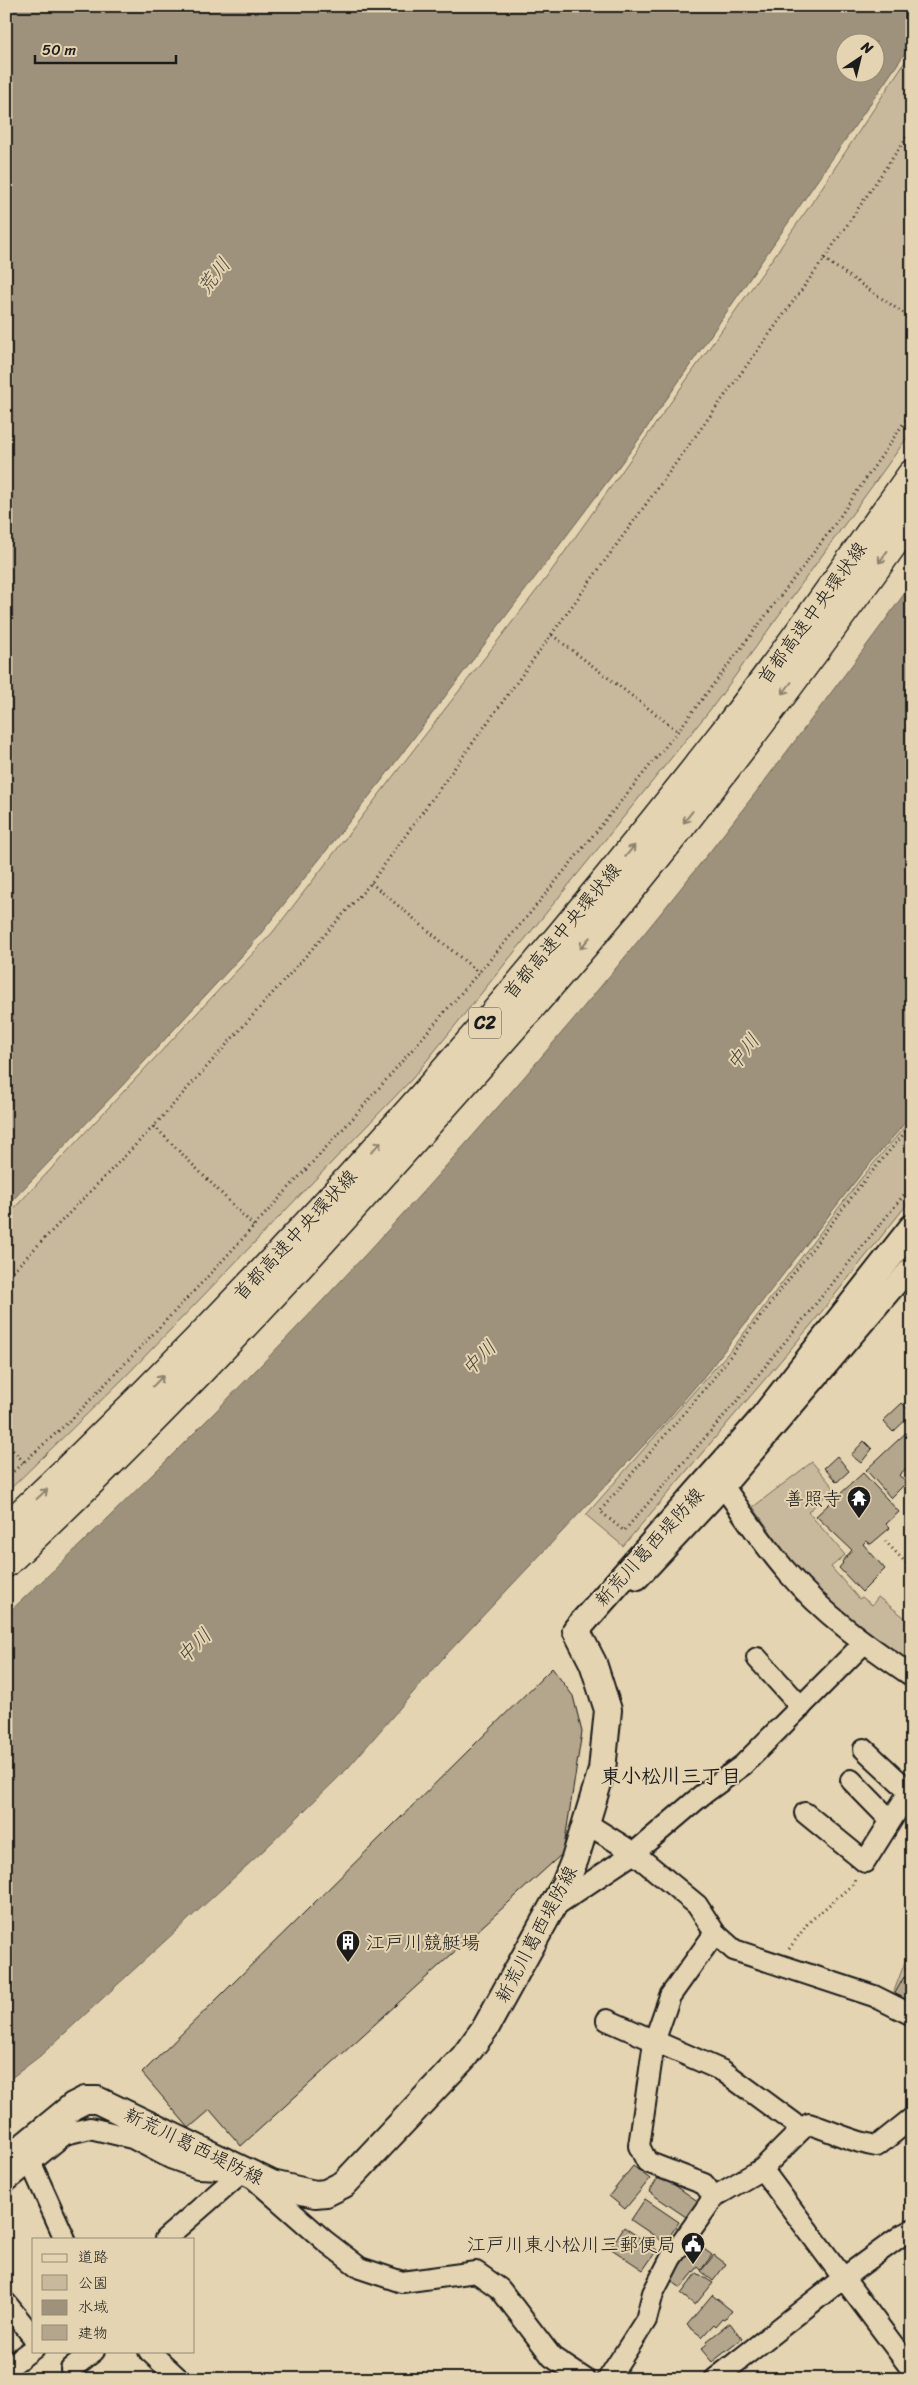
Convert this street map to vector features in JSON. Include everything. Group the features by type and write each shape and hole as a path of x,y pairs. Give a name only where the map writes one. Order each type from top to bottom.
{"highway":[{"name":"首都高速中央環状線","path":"6,1528 152,1388 265,1268 451,1062 612,872 720,737 912,474"},
{"name":"首都高速中央環状線","path":"6,1563 71,1503 199,1374 273,1296 464,1083 650,866 740,751 912,518"}],"main road":[{"name":"新荒川葛西堤防線","path":"18,2161 73,2106 85,2100 97,2100 272,2184 315,2194 326,2193 344,2184 464,2057 486,2027 552,1908 575,1859 602,1770 608,1710 593,1663 576,1630 758,1424 786,1402 912,1228"}],"street":[{"path":"580,1641 724,1487 786,1402 912,1266"},
{"path":"724,1487 788,1574 864,1643 912,1676"},
{"path":"552,1908 634,1853 702,1795 743,1765 864,1643"},
{"path":"757,1658 801,1707"},
{"path":"805,1813 865,1862 910,1789 864,1749"},
{"path":"851,1780 890,1820"},
{"path":"586,1823 634,1853 697,1904 716,1933 734,1950 874,1996 912,2015"},
{"path":"714,2197 704,2184 648,2162 639,2146 654,2042 670,1996 716,1933"},
{"path":"606,2020 723,2071 802,2129"},
{"path":"608,2379 646,2320 653,2293 671,2258 714,2197 762,2169 809,2124 829,2130 855,2142 877,2146 912,2118"},
{"path":"6,2182 18,2161 64,2238"},
{"path":"762,2169 842,2279 912,2370"},
{"path":"166,2238 244,2170 325,2241 360,2268 402,2282 476,2272 500,2289 552,2357 585,2379"},
{"path":"715,2379 842,2279 902,2234 912,2230"},
{"path":"6,2303 32,2336"},
{"path":"6,2369 32,2350"},
{"path":"71,2369 93,2352"},
{"path":"150,2352 179,2379"}],"path":[{"path":"6,1278 154,1126 371,883 824,258 912,129"},
{"path":"824,258 912,319"},
{"path":"6,1478 73,1418 254,1226 353,1118 479,973 678,731 830,531 912,411"},
{"path":"552,635 678,731"},
{"path":"371,883 479,973"},
{"path":"912,1124 860,1186 709,1384 600,1511 624,1531 742,1395 912,1185"},
{"path":"154,1126 254,1226"},
{"path":"6,1444 24,1462"},
{"path":"885,1541 912,1569"},
{"path":"779,1965 808,1922 852,1885 865,1862"}],"green space":[{"path":"912,51 912,431 714,705 412,1079 122,1380 6,1493 6,1217 273,932 547,577 809,207"},
{"path":"912,1118 912,1198 811,1325 623,1546 586,1515 735,1345 859,1181"},
{"path":"812,1462 834,1488 808,1512 845,1555 831,1567 859,1599 862,1597 872,1605 878,1597 912,1623 912,1664 833,1605 802,1576 753,1507"},
{"path":"912,1943 912,2012 890,2002"}],"water":[{"name":"荒川","path":"6,6 912,6 912,43 886,81 886,32 836,32 836,82 885,82 635,445 379,784 250,947 121,1087 6,1207"},
{"name":"中川","path":"912,583 912,1115 861,1174 706,1374 660,1428 443,1658 348,1768 264,1850 40,2056 6,2082 6,1615 114,1513 219,1408 322,1301 522,1080 711,851"}],"building":[{"path":"902,1403 912,1414 893,1432 883,1421"},
{"path":"912,1427 912,1463 899,1475 906,1483 891,1498 866,1470"},
{"path":"864,1441 872,1449 861,1463 851,1455"},
{"path":"837,1456 849,1471 837,1482 824,1468"},
{"path":"863,1473 899,1512 886,1524 890,1528 871,1544 866,1541 863,1544 885,1569 862,1592 839,1568 852,1550 816,1516"},
{"name":"江戸川競艇場","path":"552,1668 573,1696 582,1732 563,1853 241,2146 210,2110 189,2128 142,2073"},
{"path":"912,1952 912,1973 905,1970"},
{"path":"904,1977 912,1981 912,1998 909,2003 894,1995"},
{"path":"633,2166 650,2179 625,2209 609,2196"},
{"path":"660,2175 699,2202 686,2217 649,2192"},
{"path":"645,2199 679,2222 665,2243 631,2220"},
{"path":"624,2227 657,2250 643,2270 610,2248"},
{"path":"696,2243 712,2255 701,2270 698,2267 681,2288 669,2279"},
{"path":"714,2255 726,2264 713,2281 701,2271"},
{"path":"697,2273 713,2283 695,2305 681,2294"},
{"path":"712,2295 732,2311 715,2327 713,2325 702,2337 687,2325"},
{"path":"730,2323 742,2339 712,2362 701,2349 708,2343 707,2341"}],"place":[{"name":"善照寺","path":"859,1519"},
{"name":"江戸川競艇場","path":"348,1963"},
{"name":"江戸川東小松川三郵便局","path":"693,2265"}],"district":[{"name":"東小松川三丁目","path":"671,1776"}]}
